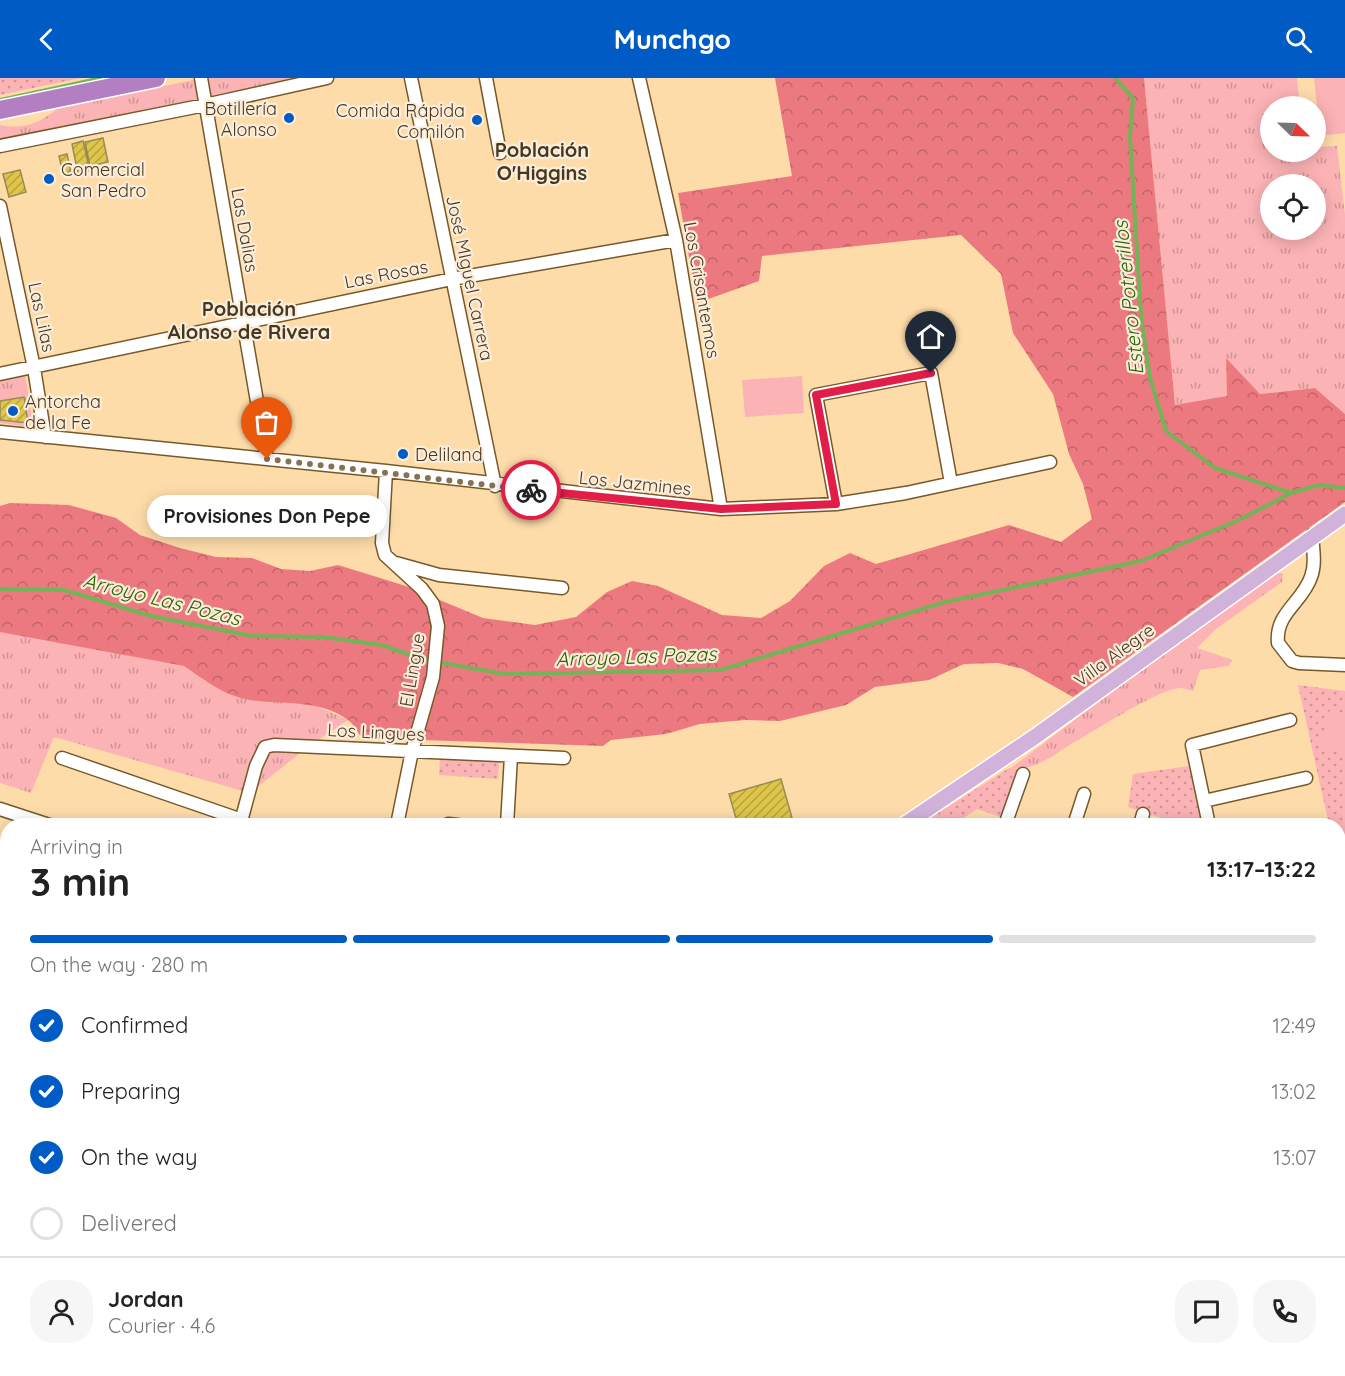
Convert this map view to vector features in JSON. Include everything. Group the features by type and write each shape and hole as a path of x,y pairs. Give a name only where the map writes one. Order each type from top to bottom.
{"highway":[{"path":"0,110 156,78"}],"main road":[{"name":"Villa Alegre","path":"913,818 1036,736 1312,535 1345,514"}],"street":[{"name":"Las Dalias","path":"201,78 267,459"},
{"path":"0,146 327,78"},
{"name":"José MIguel Carrera","path":"411,78 495,486"},
{"path":"486,78 500,153"},
{"name":"Los Crisantemos","path":"639,78 676,240 721,509"},
{"name":"Las Lilas","path":"0,206 34,368 45,437"},
{"name":"Las Rosas","path":"0,374 243,321 452,279 676,240"},
{"path":"836,504 816,395 931,373 951,483"},
{"name":"Los Jazmines","path":"0,432 386,471 495,486 721,509 836,504 1050,462"},
{"name":"El Lingue","path":"386,471 382,543 385,555 433,604 438,626 433,677 412,751 398,818"},
{"path":"1312,535 1314,564 1311,578 1280,621 1278,643 1292,661 1345,664"},
{"path":"395,563 439,576 562,588"},
{"path":"1208,818 1192,745 1290,720"},
{"name":"Los Lingues","path":"242,818 256,766 265,747 274,745 564,758"},
{"path":"508,818 512,756"},
{"path":"63,758 227,818"},
{"path":"1007,818 1023,774"},
{"path":"1204,801 1306,778"},
{"path":"1076,818 1084,794"},
{"path":"0,809 28,818"}],"green space":[{"path":"0,78 81,78 0,95"},
{"path":"202,78 305,78 0,140 0,125 24,126 38,122 57,109"},
{"path":"775,78 1144,78 1175,405 1227,396 1226,358 1260,394 1315,388 1345,414 1345,502 1073,697 1023,669 998,663 964,664 929,680 875,687 846,705 780,721 745,720 700,724 666,734 611,740 603,746 362,738 350,722 337,713 313,706 241,698 215,687 184,666 0,632 0,506 10,503 69,505 116,518 140,535 216,557 252,558 281,569 310,571 338,565 406,586 483,618 535,625 576,617 607,592 632,581 658,586 722,615 761,618 790,601 824,566 850,553 876,564 1009,525 1061,542 1092,519 1083,484 1069,454 1053,394 1013,333 1001,274 961,235 762,256 759,281 697,303 678,193 792,176"},
{"path":"1144,78 1297,78 1299,96 1260,96 1260,162 1326,162 1326,147 1337,146 1345,215 1345,414 1315,388 1260,394 1226,359 1227,396 1175,406"},
{"path":"1314,78 1345,78 1345,133 1326,135 1326,96 1316,96"},
{"path":"25,374 32,419 23,426 0,423 0,377"},
{"path":"802,376 804,413 745,417 742,380"},
{"path":"1278,573 1283,573 1282,582 1216,629 1197,648 1233,660 1228,666 1200,670 1193,691 1180,688 1157,695 1036,765 1020,769 1011,768 1228,604"},
{"path":"0,631 184,666 205,681 319,707 348,720 309,746 250,793 54,737 31,793 0,783"},
{"path":"1298,685 1345,691 1345,818 1327,818"},
{"path":"1329,711 1345,715 1345,754 1320,748"},
{"path":"440,758 499,762 498,779 439,775"},
{"path":"1189,766 1200,818 1161,818 1128,807 1133,774"},
{"path":"1009,768 1019,769 1001,817 977,809 964,818 930,818"}],"building":[{"path":"103,138 108,162 90,166 85,142"},
{"path":"83,141 90,171 78,174 72,144"},
{"path":"67,154 71,172 63,174 59,156"},
{"path":"20,170 26,192 9,197 3,174"},
{"name":"Antorcha de la Fe","path":"24,397 28,423 0,420 0,401"},
{"path":"781,779 792,818 736,818 729,794"}],"waterway":[{"path":"0,100 102,78"},
{"name":"Estero Potrerillos","path":"1115,78 1133,98 1130,137 1141,316 1150,378 1166,431 1215,468 1291,493 1319,485 1345,488"},
{"name":"Arroyo Las Pozas","path":"0,589 64,590 151,616 252,636 323,637 382,645 421,659 504,674 720,670 945,602 1141,561 1241,519 1291,493"}],"way so far":[{"path":"267,459 386,471 531,490"}],"place":[{"name":"Botillería Alonso","path":"289,118"},
{"name":"Comida Rápida Comilón","path":"477,120"},
{"name":"Comercial San Pedro","path":"49,179"},
{"name":"Antorcha de la Fe","path":"13,411"},
{"name":"Deliland","path":"403,454"},
{"name":"Provisiones Don Pepe","path":"267,459"}],"district":[{"name":"Población O'Higgins","path":"542,160"},
{"name":"Población Alonso de Rivera","path":"249,320"}],"route":[{"path":"531,490 721,509 836,504 816,395 931,373"}]}
